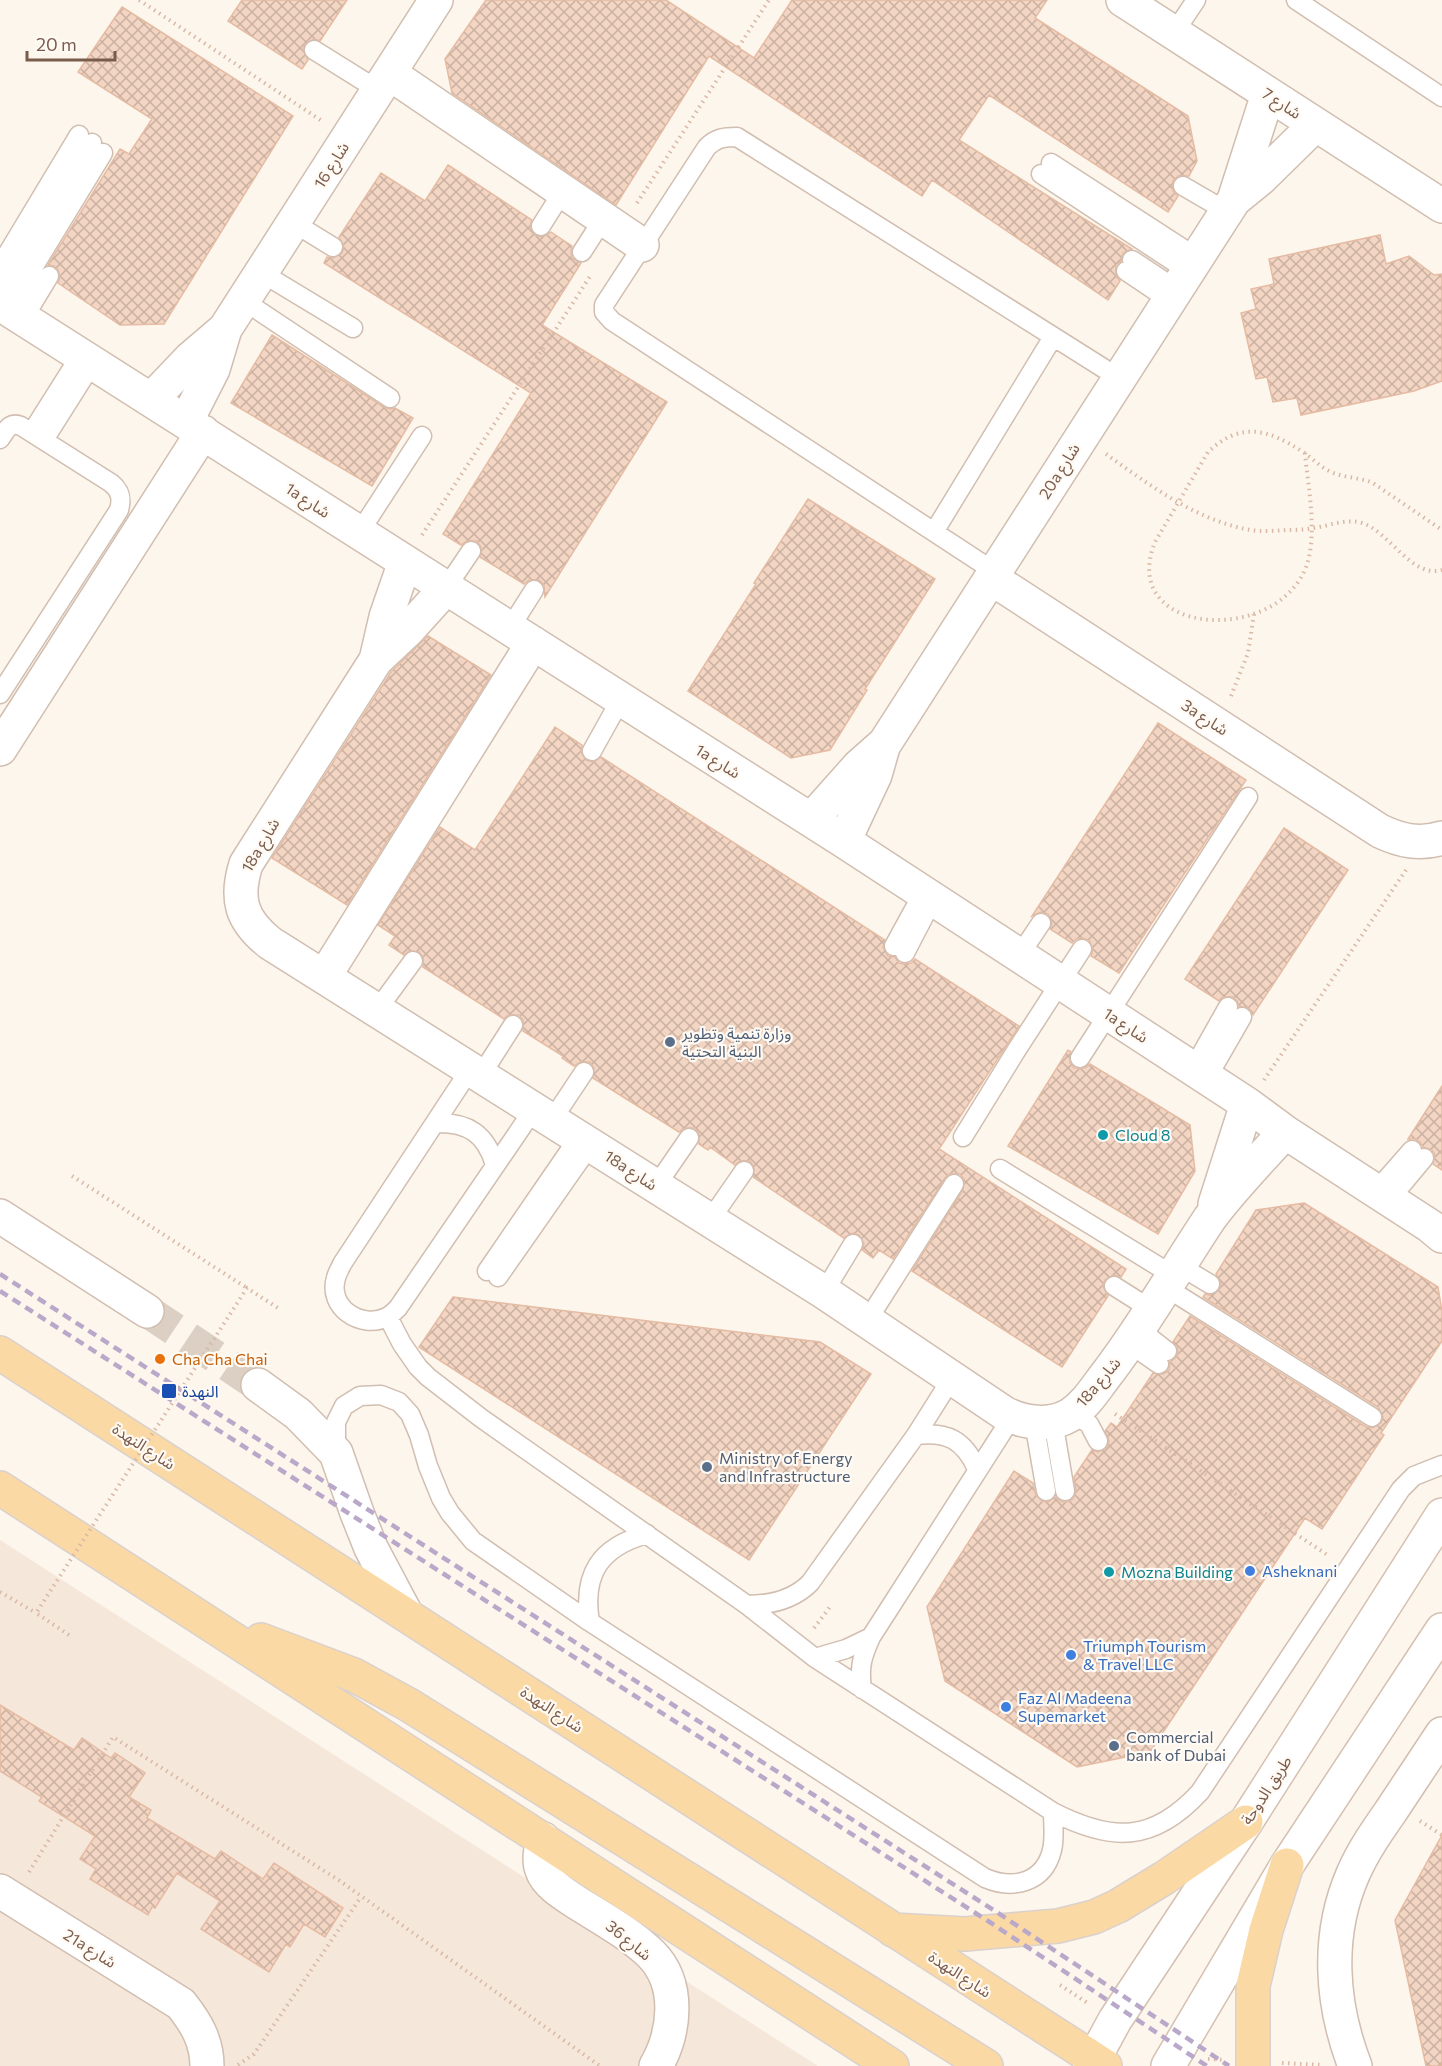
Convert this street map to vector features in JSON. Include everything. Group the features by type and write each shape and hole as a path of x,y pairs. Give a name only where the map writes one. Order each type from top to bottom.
{"main road":[{"name":"شارع النهدة","path":"0,1353 1096,2063"},
{"path":"0,1488 892,2066"},
{"path":"211,1623 354,1675 409,1705 986,2066"},
{"path":"892,1930 965,1934 1058,1926 1094,1917 1118,1906 1164,1878 1246,1822"},
{"path":"1253,2066 1253,1986 1266,1930 1287,1865"}],"street":[{"name":"شارع 16","path":"151,400 191,358 225,329 436,0"},
{"name":"شارع 7","path":"1123,0 1442,206"},
{"path":"384,81 619,225"},
{"name":"20a شارع","path":"1230,206 1268,94"},
{"name":"20a شارع","path":"812,820 859,766 885,742 1230,206 1316,125"},
{"name":"1a شارع","path":"8,306 86,360 812,820 1438,1231"},
{"name":"شارع 16","path":"0,748 194,427 225,329"},
{"name":"18a شارع","path":"376,660 388,610 405,562"},
{"name":"3a شارع","path":"993,575 1380,831 1394,838 1437,843"},
{"name":"18a شارع","path":"446,588 408,630 376,660 246,864 241,881 240,899 246,916 256,932 270,943 824,1292 952,1378 1052,1414 1157,1302 1211,1217 1285,1132"},
{"path":"324,977 521,636"},
{"name":"20a شارع","path":"844,841 875,775 885,742"},
{"name":"18a شارع","path":"1211,1217 1247,1104"},
{"path":"0,1216 147,1311"},
{"path":"258,1384 298,1414 336,1453 371,1548 406,1614"},
{"name":"طريق الدوحة","path":"1096,2063 1115,2020 1246,1822 1442,1515"},
{"path":"1168,2066 1287,1865 1442,1630"},
{"path":"1355,2066 1344,2037 1335,1993 1336,1932 1343,1903 1353,1874 1367,1847 1442,1734"},
{"name":"شارع 36","path":"543,1839 540,1854 542,1872 552,1884 627,1935 652,1956 662,1971 669,1989 672,2007 671,2026 667,2044 656,2066"},
{"name":"21a شارع","path":"6,1895 180,2004 195,2021 204,2041 207,2066"}],"lane":[{"path":"1174,33 1196,0"},
{"path":"1296,0 1442,97"},
{"path":"314,50 384,81"},
{"path":"582,252 619,225 714,140 737,137 1119,378"},
{"path":"0,267 91,144 8,306"},
{"path":"1046,169 1182,279"},
{"path":"1183,186 1230,206"},
{"path":"541,226 563,191"},
{"path":"294,223 333,247"},
{"path":"619,225 604,312 607,317 934,532 993,575"},
{"path":"1129,266 1182,279"},
{"path":"262,273 353,328"},
{"path":"8,306 49,276"},
{"path":"244,300 390,398"},
{"path":"934,532 1053,337"},
{"path":"38,436 86,360"},
{"path":"0,440 12,424 18,424 117,488 120,495 119,510 0,694"},
{"path":"359,533 422,436"},
{"path":"446,588 471,551"},
{"path":"521,636 534,590"},
{"path":"592,751 621,699"},
{"path":"1080,1058 1248,797"},
{"path":"900,949 928,896"},
{"path":"1019,956 1041,923"},
{"path":"963,1137 1082,949"},
{"path":"377,1010 413,961"},
{"path":"1200,1074 1235,1012"},
{"path":"513,1025 436,1123 342,1264 335,1279 336,1295 343,1310 356,1319 372,1321 388,1317 398,1308 495,1165 584,1072"},
{"path":"436,1123 449,1122 463,1125 475,1132 492,1152 495,1165"},
{"path":"656,1186 689,1138"},
{"path":"493,1274 585,1141"},
{"path":"1383,1195 1418,1154"},
{"path":"1000,1169 1157,1302 1163,1357"},
{"path":"710,1220 744,1171"},
{"path":"867,1321 954,1184"},
{"path":"824,1292 853,1244"},
{"path":"1157,1302 1210,1284"},
{"path":"1114,1286 1157,1302 1372,1417"},
{"path":"388,1317 410,1356 428,1377 481,1418 747,1605 815,1659 1053,1812 1092,1830 1112,1833 1152,1828 1170,1819 1200,1792 1407,1482 1422,1472 1442,1466"},
{"path":"747,1605 766,1605 782,1601 810,1583 916,1435 952,1378"},
{"path":"336,1453 336,1422 344,1406 360,1396 381,1395 399,1402 410,1414 441,1498 460,1528 487,1553 985,1878 998,1883 1012,1884 1027,1881 1039,1873 1048,1861 1053,1848 1053,1812"},
{"path":"1052,1414 1089,1424 1098,1441"},
{"path":"862,1689 861,1659 871,1637 977,1469 1052,1414"},
{"path":"1052,1414 1055,1491"},
{"path":"916,1435 931,1433 947,1436 960,1443 971,1455 977,1469"},
{"path":"590,1622 586,1603 589,1582 598,1564 611,1550 628,1539 647,1534"},
{"path":"815,1659 846,1649 871,1637"}],"path":[{"path":"139,0 348,138"},
{"path":"619,225 769,0"},
{"path":"405,562 594,270"},
{"path":"1305,453 1311,529 1306,566 1288,593 1273,605 1237,620 1198,619 1164,603 1154,590 1148,574 1149,557 1155,542 1208,452 1220,441 1235,433 1251,431 1268,433 1305,453 1335,474 1365,479 1373,483 1442,530"},
{"path":"1081,435 1135,475 1179,503 1209,518 1245,529 1264,531 1311,529 1354,521 1376,530 1417,566 1436,572 1442,570"},
{"path":"1214,723 1235,690 1248,653 1254,614"},
{"path":"1247,1104 1437,843"},
{"path":"72,1176 281,1310"},
{"path":"36,1613 247,1288"},
{"path":"1052,1414 1348,1569"},
{"path":"0,1592 69,1635"},
{"path":"6,1895 113,1737 340,1881 600,2066"},
{"path":"234,2066 247,2061 254,2055 361,1897"}],"shaded area":[{"path":"0,1540 818,2066 0,2066"}],"building":[{"path":"242,0 347,0 320,41 314,39 305,44 303,50 308,60 302,69 228,21"},
{"path":"486,0 666,0 754,58 792,0 1047,0 1035,18 1188,116 1197,161 1189,176 1178,176 1173,181 1173,191 1178,196 1168,212 989,95 959,140 1132,249 1123,253 1121,261 1116,265 1116,275 1120,281 1108,300 932,180 922,196 709,56 616,205 452,93 445,59"},
{"path":"122,7 293,116 164,324 120,325 58,283 60,277 58,270 48,265 120,149 129,154 152,119 78,72"},
{"path":"448,165 532,220 530,226 535,235 541,237 551,232 572,246 572,258 581,263 542,325 667,402 545,597 544,585 539,580 529,580 524,584 480,557 481,547 477,541 467,541 461,545 443,534 531,393 324,263 327,257 333,258 342,253 344,247 339,237 381,173 425,201"},
{"path":"1380,235 1386,264 1409,256 1434,275 1442,274 1442,381 1414,391 1301,415 1297,398 1273,402 1267,377 1256,379 1241,313 1256,309 1251,289 1274,284 1269,259"},
{"path":"272,335 384,407 395,408 413,418 372,486 231,403"},
{"path":"808,499 935,579 865,689 867,690 830,750 791,758 688,691"},
{"path":"428,636 491,675 347,905 272,858 391,672"},
{"path":"1158,723 1246,780 1119,973 1091,956 1093,949 1089,940 1076,939 1072,943 1050,929 1052,923 1048,914 1041,912 1032,916"},
{"path":"555,727 582,745 581,752 586,760 593,762 601,757 885,940 883,947 888,956 895,957 899,963 905,964 915,959 1019,1026 939,1149 1126,1269 1121,1277 1114,1275 1105,1280 1103,1286 1108,1296 1062,1367 912,1271 963,1190 964,1179 960,1174 949,1174 945,1178 893,1259 879,1250 873,1258 862,1250 864,1244 859,1235 853,1233 844,1238 753,1177 754,1167 750,1161 740,1161 735,1165 710,1147 708,1150 699,1144 699,1134 695,1128 685,1128 679,1132 593,1078 594,1068 590,1062 580,1062 574,1066 562,1058 563,1056 523,1031 523,1020 519,1015 508,1015 504,1019 423,967 423,957 419,952 409,951 404,955 389,945 395,936 378,925 440,827 475,850"},
{"path":"1284,828 1348,870 1253,1015 1248,1008 1239,1006 1233,997 1223,997 1219,1001 1185,979"},
{"name":"Cloud 8","path":"1068,1050 1071,1052 1070,1063 1074,1068 1085,1068 1090,1064 1190,1125 1195,1171 1158,1234 1008,1146"},
{"path":"1442,1086 1442,1170 1433,1164 1435,1155 1432,1150 1423,1147 1415,1139 1408,1139"},
{"path":"1304,1203 1438,1287 1442,1312 1442,1341 1381,1433 1384,1435 1322,1529 1305,1518 1150,1752 1077,1767 945,1681 927,1607 1014,1471 1033,1483 1035,1493 1042,1501 1048,1502 1055,1497 1062,1502 1073,1499 1076,1490 1074,1477 1092,1450 1098,1452 1107,1447 1109,1441 1105,1431 1111,1423 1117,1427 1153,1373 1163,1374 1169,1370 1170,1362 1178,1353 1177,1346 1173,1342 1190,1316 1366,1427 1372,1428 1381,1423 1383,1417 1378,1407 1203,1297 1205,1294 1210,1295 1219,1290 1221,1284 1216,1274 1256,1210"},
{"name":"Ministry of Energy and Infrastructure","path":"453,1297 820,1342 871,1374 749,1560 419,1347"},
{"path":"0,1705 74,1750 82,1738 111,1758 115,1753 145,1773 129,1797 151,1810 147,1818 215,1859 221,1851 263,1879 274,1863 343,1908 325,1937 304,1924 290,1947 286,1944 269,1972 201,1929 220,1901 177,1873 148,1915 90,1879 96,1869 80,1859 95,1836 39,1801 42,1797 0,1771"},
{"path":"1442,1835 1442,2066 1426,2066 1395,1920"}],"tunnel":[{"path":"147,1311 258,1385"}],"railway":[{"path":"0,1274 995,1911 1229,2066"},
{"path":"0,1291 988,1921 1207,2066"}],"place":[{"name":"وزارة تنمية وتطوير البنية التحتية","path":"670,1042"},
{"name":"Cloud 8","path":"1103,1135"},
{"name":"Cha Cha Chai","path":"160,1359"},
{"name":"النهدة","path":"169,1391"},
{"name":"Ministry of Energy and Infrastructure","path":"707,1467"},
{"name":"Asheknani","path":"1250,1571"},
{"name":"Mozna Building","path":"1109,1572"},
{"name":"Triumph Tourism & Travel LLC","path":"1071,1655"},
{"name":"Faz Al Madeena Supemarket","path":"1006,1707"},
{"name":"Commercial bank of Dubai","path":"1114,1746"}]}
